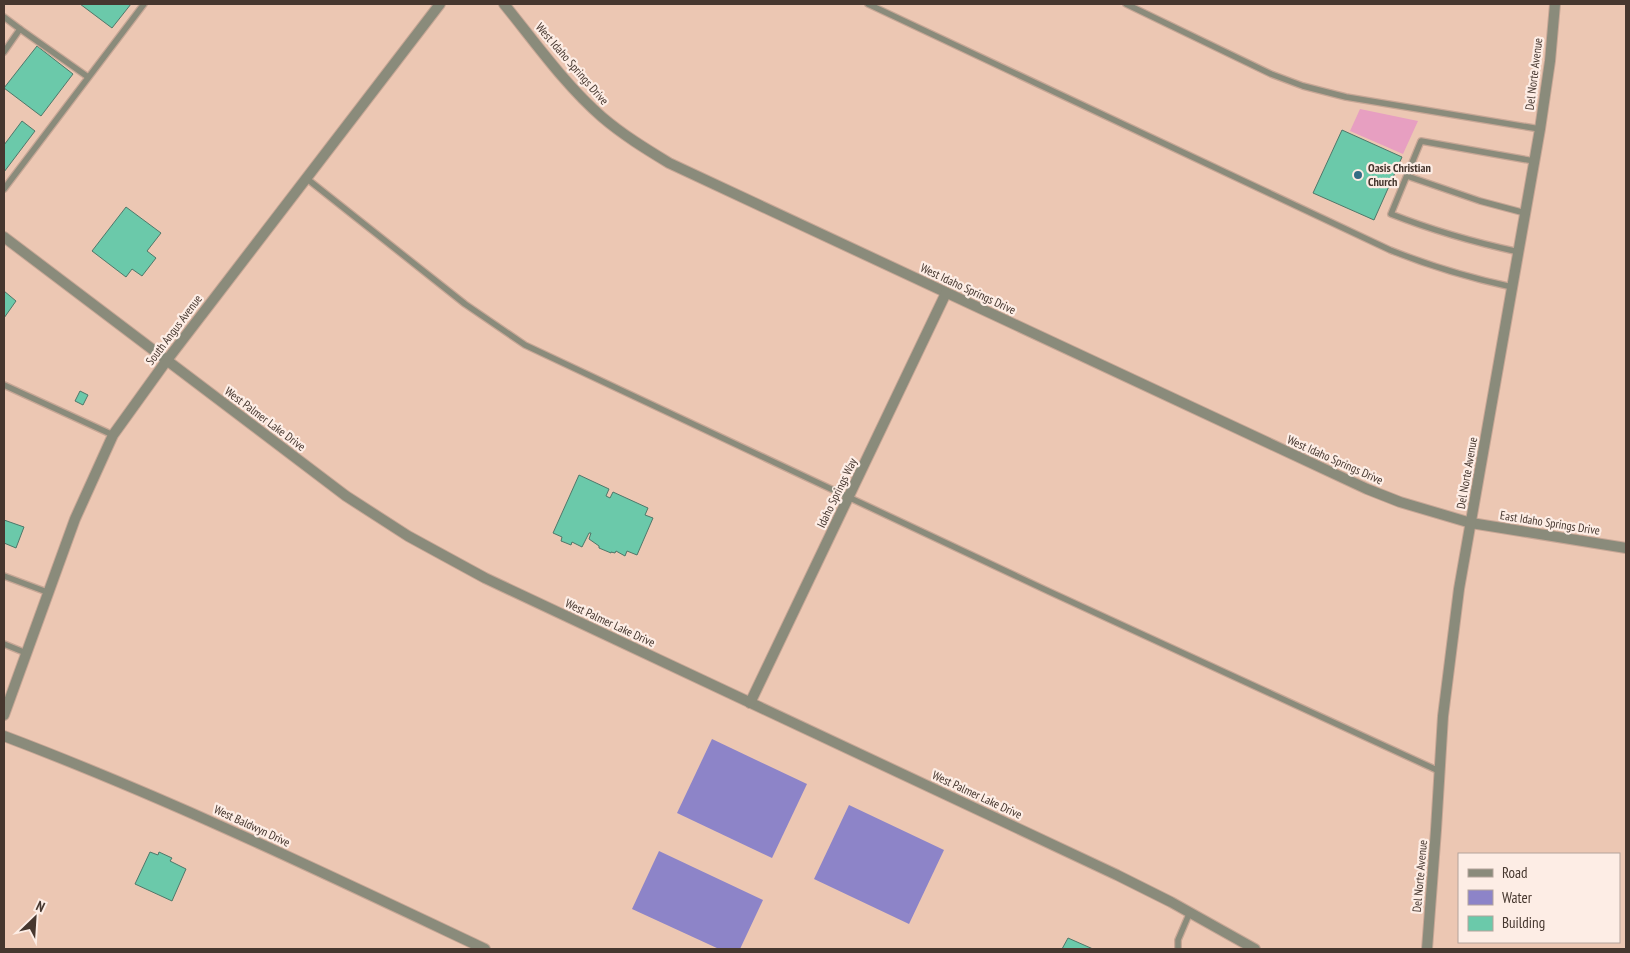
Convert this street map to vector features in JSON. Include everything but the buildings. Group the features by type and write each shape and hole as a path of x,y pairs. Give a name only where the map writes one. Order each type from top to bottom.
{"street":[{"name":"South Angus Avenue","path":"4,715 75,519 113,435 167,360 440,4"},
{"name":"West Idaho Springs Drive","path":"504,4 554,66 602,117 626,136 669,163 1367,489 1400,502 1471,523"},
{"name":"Del Norte Avenue","path":"1427,949 1448,661 1459,588 1540,128 1550,61 1555,4"},
{"name":"West Palmer Lake Drive","path":"4,238 346,496 408,536 485,578 1117,875 1190,912 1255,949"},
{"name":"Idaho Springs Way","path":"750,703 946,293"},
{"name":"East Idaho Springs Drive","path":"1471,523 1626,548"},
{"name":"West Baldwyn Drive","path":"4,736 75,762 155,796 485,949"}],"lane":[{"path":"4,189 144,4"},
{"path":"868,4 1390,250 1478,280 1512,287"},
{"path":"1126,4 1271,74 1303,86 1346,97 1540,128"},
{"path":"4,17 88,77"},
{"path":"4,52 20,29"},
{"path":"1518,252 1434,230 1391,214 1421,141 1534,161"},
{"path":"1407,176 1480,201 1525,213"},
{"path":"306,178 465,304 524,345 1439,771"},
{"path":"4,385 113,435"},
{"path":"4,576 48,592"},
{"path":"4,644 26,652"},
{"path":"1178,949 1178,940 1190,912"}],"shaded area":[{"path":"1360,109 1418,121 1403,154 1350,131"}],"water":[{"path":"712,739 807,784 772,858 677,813"},
{"path":"849,805 944,850 909,924 814,879"},
{"path":"659,851 763,900 740,949 719,949 632,909"}],"place":[{"name":"Oasis Christian Church","path":"1358,175"}]}
